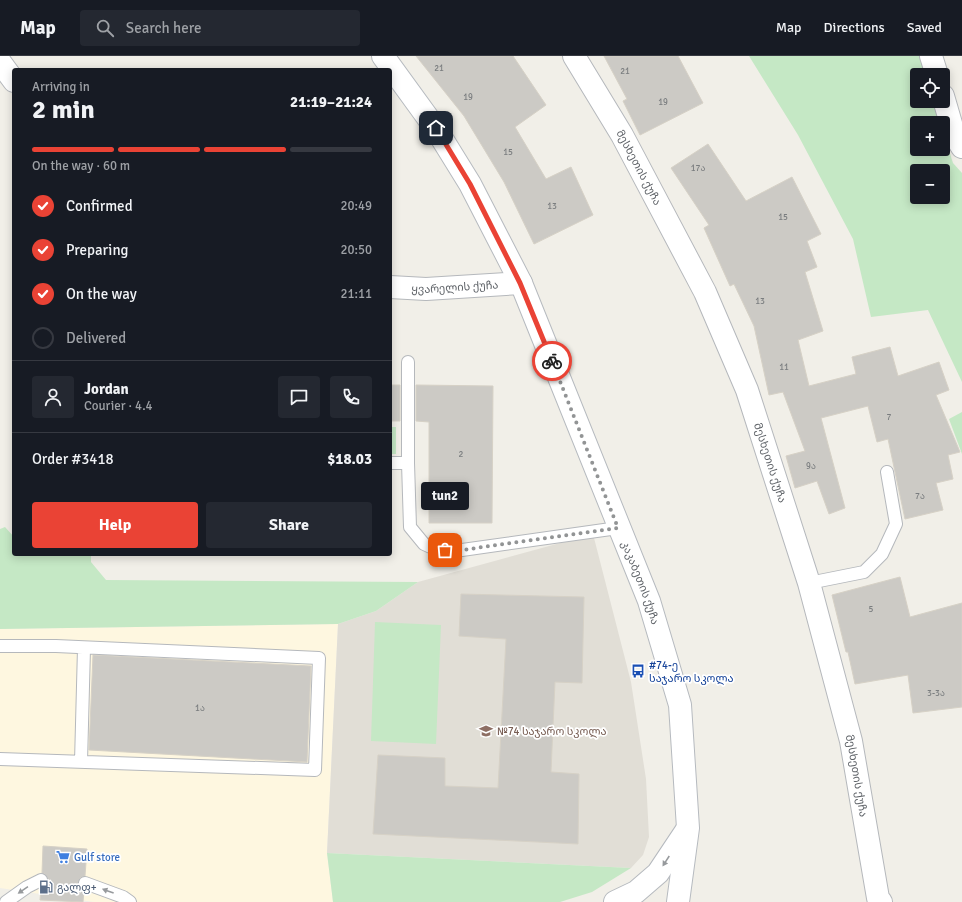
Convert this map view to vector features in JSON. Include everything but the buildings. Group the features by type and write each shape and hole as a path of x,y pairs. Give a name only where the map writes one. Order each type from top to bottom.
{"street":[{"name":"კაკაბეთის ქუჩა","path":"383,56 392,68"},
{"name":"მესხეთის ქუჩა","path":"574,56 622,135 704,292 727,341 747,390 809,583 851,742 878,898 881,902"},
{"path":"931,56 935,68"},
{"path":"0,62 12,78"},
{"name":"კაკაბეთის ქუჩა","path":"392,68 436,128 470,184 520,283 618,528 649,601 680,705 688,828 678,902"},
{"path":"946,108 954,134 962,148"},
{"name":"ყვარელის ქუჩა","path":"392,287 426,289 520,283"},
{"path":"615,902 636,892 658,873 688,828"}],"lane":[{"path":"408,362 408,463 410,527 424,544 435,549 455,551 618,528"},
{"path":"392,463 408,463"},
{"path":"809,583 864,572 882,554 896,524 887,472"},
{"path":"0,646 319,658 315,770 0,759"},
{"path":"81,762 84,648"},
{"path":"6,902 27,887 41,880"},
{"path":"85,883 122,897 130,902"}],"shaded area":[{"name":"№74 საჯარო სკოლა","path":"593,534 631,682 646,779 649,837 643,855 631,868 327,853 338,624 376,611 418,582"},
{"path":"338,624 327,853 333,902 94,902 0,888 0,629"}],"green space":[{"path":"749,56 920,56 923,68 910,68 910,108 936,108 938,116 910,116 910,156 950,156 950,154 953,163 962,173 962,382 928,310 871,317 853,239 798,135"},
{"path":"962,412 962,454 949,419"},
{"path":"392,427 396,427 396,454 392,454"},
{"path":"5,527 12,535 12,556 91,556 91,562 106,580 418,582 376,611 338,624 0,629 0,529"},
{"path":"375,622 441,625 436,744 371,741"},
{"path":"327,853 631,868 592,892 560,902 333,902"}],"way so far":[{"path":"445,550 455,551 618,528 552,361"}],"place":[{"name":"tun2","path":"445,550"},
{"name":"#74-ე საჯარო სკოლა","path":"638,671"},
{"name":"№74 საჯარო სკოლა","path":"486,731"},
{"name":"Gulf store","path":"63,857"},
{"name":"გალფ+","path":"46,887"}],"route":[{"path":"436,128 470,184 520,283 552,361"}]}
